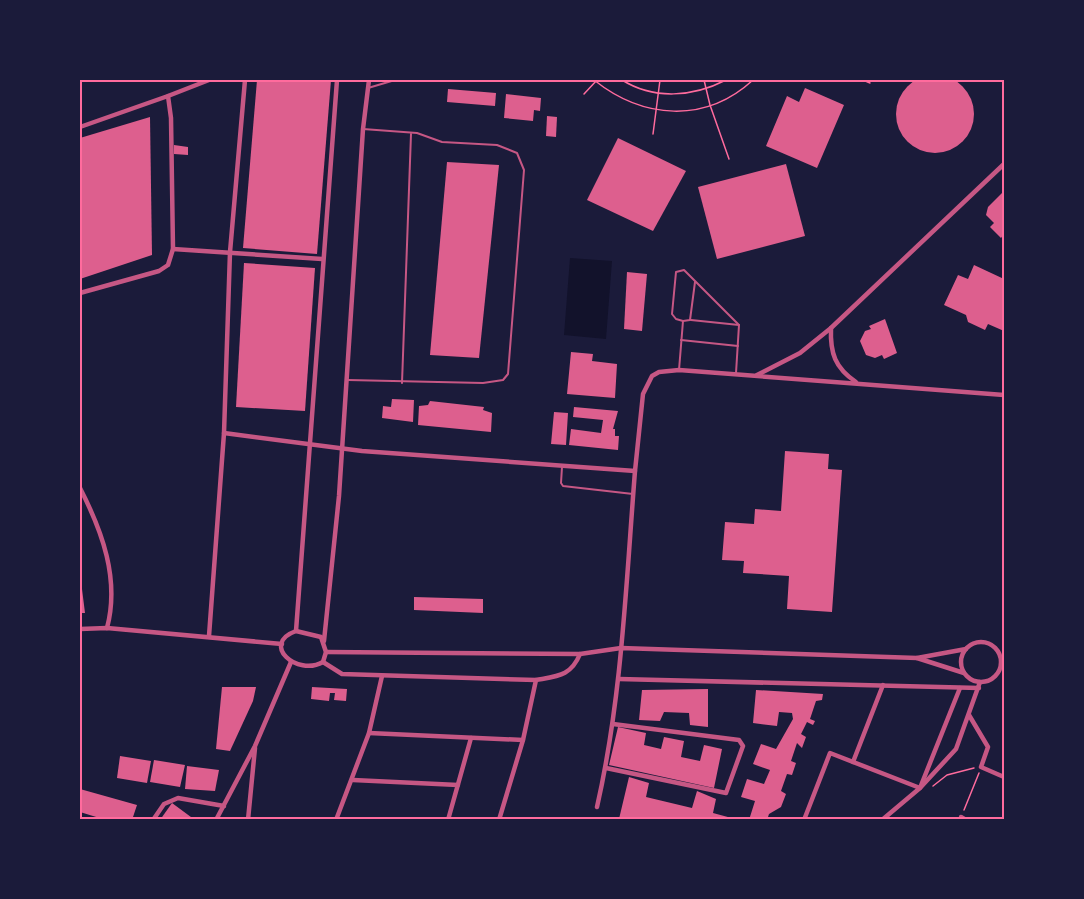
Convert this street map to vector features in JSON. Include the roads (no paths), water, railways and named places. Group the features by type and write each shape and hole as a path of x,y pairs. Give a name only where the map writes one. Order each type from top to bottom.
{"street":[{"path":"80,127 209,80"},
{"path":"209,636 224,433 230,252 245,80"},
{"path":"296,631 337,80"},
{"path":"324,641 316,635 296,631 289,634 282,644 283,656 291,662 312,666 323,662 327,652 324,641 348,380 363,129 369,80"},
{"path":"80,293 159,271 168,265 173,249 171,118 168,96"},
{"path":"757,375 800,353 831,328 1005,164"},
{"path":"173,249 322,259"},
{"path":"831,328 831,344 836,364 858,383"},
{"path":"597,807 606,768 619,679 635,471 645,387 652,376 659,372 679,370 736,373 1005,395"},
{"path":"224,433 342,448 635,471"},
{"path":"80,488 99,525 109,562 113,606 106,628"},
{"path":"80,629 106,628 282,644"},
{"path":"327,652 580,654 621,648 917,658 966,649 983,642 1005,654"},
{"path":"995,648 1001,657 997,674"},
{"path":"966,649 961,661 964,673 980,685"},
{"path":"323,662 342,674 536,680 567,674 575,666 580,654"},
{"path":"917,658 964,673"},
{"path":"216,819 255,746 291,662"},
{"path":"619,679 960,688 980,685 993,679 1005,668"},
{"path":"336,819 353,780 369,733 382,676"},
{"path":"500,819 523,740 536,680"},
{"path":"853,762 883,685"},
{"path":"882,819 920,788 956,749 980,685"},
{"path":"920,788 960,688"},
{"path":"969,715 988,747 981,766 1005,777"},
{"path":"606,768 726,794 743,746 739,740 613,724"},
{"path":"369,733 523,740"},
{"path":"448,819 471,738"},
{"path":"248,819 255,746"},
{"path":"804,819 830,753 920,788"},
{"path":"353,780 458,784"},
{"path":"153,819 164,804 178,798 224,806"}],"lane":[{"path":"368,88 395,80"},
{"path":"348,380 483,383 503,380 508,374 524,170 516,153 507,147 442,142 411,132 363,129"},
{"path":"402,383 411,132"},
{"path":"736,373 739,325 684,270 676,272 672,314 676,319 739,325"},
{"path":"690,320 695,282"},
{"path":"679,370 683,321"},
{"path":"681,340 738,346"},
{"path":"562,467 561,483 563,486 633,494"}]}
